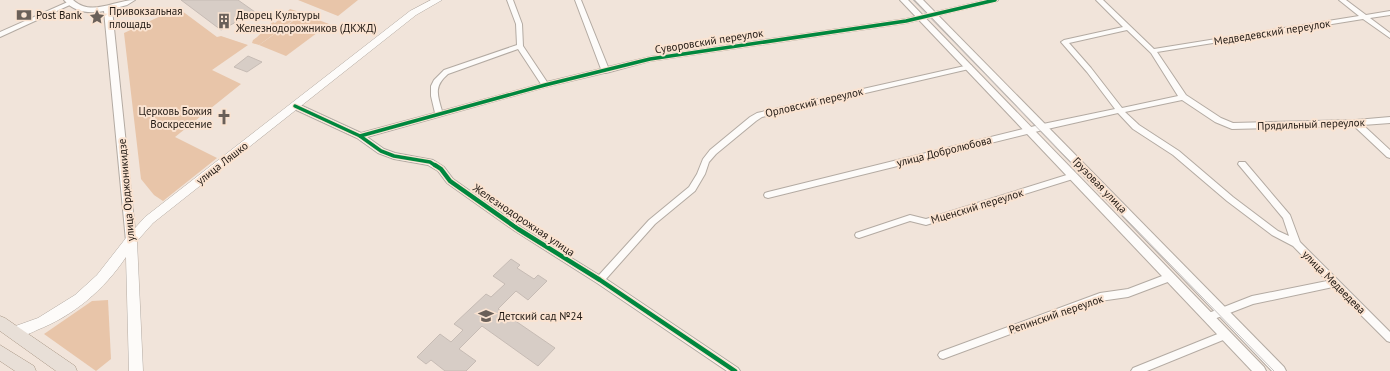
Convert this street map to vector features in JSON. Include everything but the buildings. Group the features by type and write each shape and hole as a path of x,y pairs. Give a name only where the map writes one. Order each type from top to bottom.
{"main road":[{"name":"улица Ляшко","path":"15,332 32,328 49,319 88,291 112,267 130,240 149,220 413,12 438,0"},
{"name":"улица Орджоникидзе","path":"130,240 136,371"},
{"path":"0,323 69,371"},
{"path":"0,352 28,371"}],"street":[{"path":"0,35 69,1 78,8 108,9 131,0"},
{"path":"510,0 519,24 520,46 545,85"},
{"path":"578,0 585,14 600,60 606,71"},
{"name":"Грузовая улица","path":"904,0 1260,371"},
{"name":"Грузовая улица","path":"919,0 1280,371"},
{"name":"Суворовский переулок","path":"360,136 545,85 650,59 921,18 995,0"},
{"path":"1099,0 1153,51 1183,97"},
{"path":"1342,0 1390,36"},
{"name":"улица Орджоникидзе","path":"108,9 130,240"},
{"name":"Медведевский переулок","path":"1153,51 1390,13"},
{"path":"1127,28 1064,42 1089,70 1121,112 1136,127 1176,153 1230,199 1275,233 1296,244"},
{"path":"439,114 433,92 436,82 440,77 446,72 520,46"},
{"name":"Орловский переулок","path":"600,280 652,222 692,189 713,152 753,119 760,115 969,67"},
{"name":"улица Добролюбова","path":"768,195 1030,130 1121,112 1183,97"},
{"name":"Прядильный переулок","path":"1183,97 1218,120 1232,126 1356,123 1390,120"},
{"name":"Железнодорожная улица","path":"295,106 360,136 381,151 394,156 430,162 441,169 450,181 518,229 600,280 736,371"},
{"path":"1356,123 1390,155"},
{"name":"улица Медведева","path":"1242,164 1287,217 1296,244 1390,338"},
{"name":"Мценский переулок","path":"859,235 910,218 926,222 1073,176"},
{"name":"Репинский переулок","path":"943,355 1100,297 1128,293 1170,277"},
{"path":"1209,317 1252,300 1336,283"},
{"path":"1136,371 1225,335"}],"shaded area":[{"path":"298,0 358,0 338,16"},
{"path":"178,8 217,37 221,36 248,45 212,70 241,84 175,137 217,158 163,201 154,195 141,179 124,33"},
{"path":"290,9 303,13 259,45 252,43 253,40 270,24 273,22 275,23"},
{"path":"303,14 329,24 286,56 259,45"},
{"path":"108,300 111,359 96,371 44,334 92,301"}],"tram line":[{"path":"913,0 1274,371"}],"cycle path":[{"path":"360,136 545,85 650,59 906,21 995,0"},
{"path":"295,106 360,136 381,151 394,156 430,162 441,169 450,181 518,229 600,280 735,371"}],"place":[{"name":"Post Bank","path":"24,15"},
{"name":"Привокзальная площадь","path":"97,17"},
{"name":"Дворец Культуры Железнодорожников (ДКЖД)","path":"224,21"},
{"name":"Церковь Божия Воскресение","path":"224,117"},
{"name":"Детский сад №24","path":"486,316"}]}
